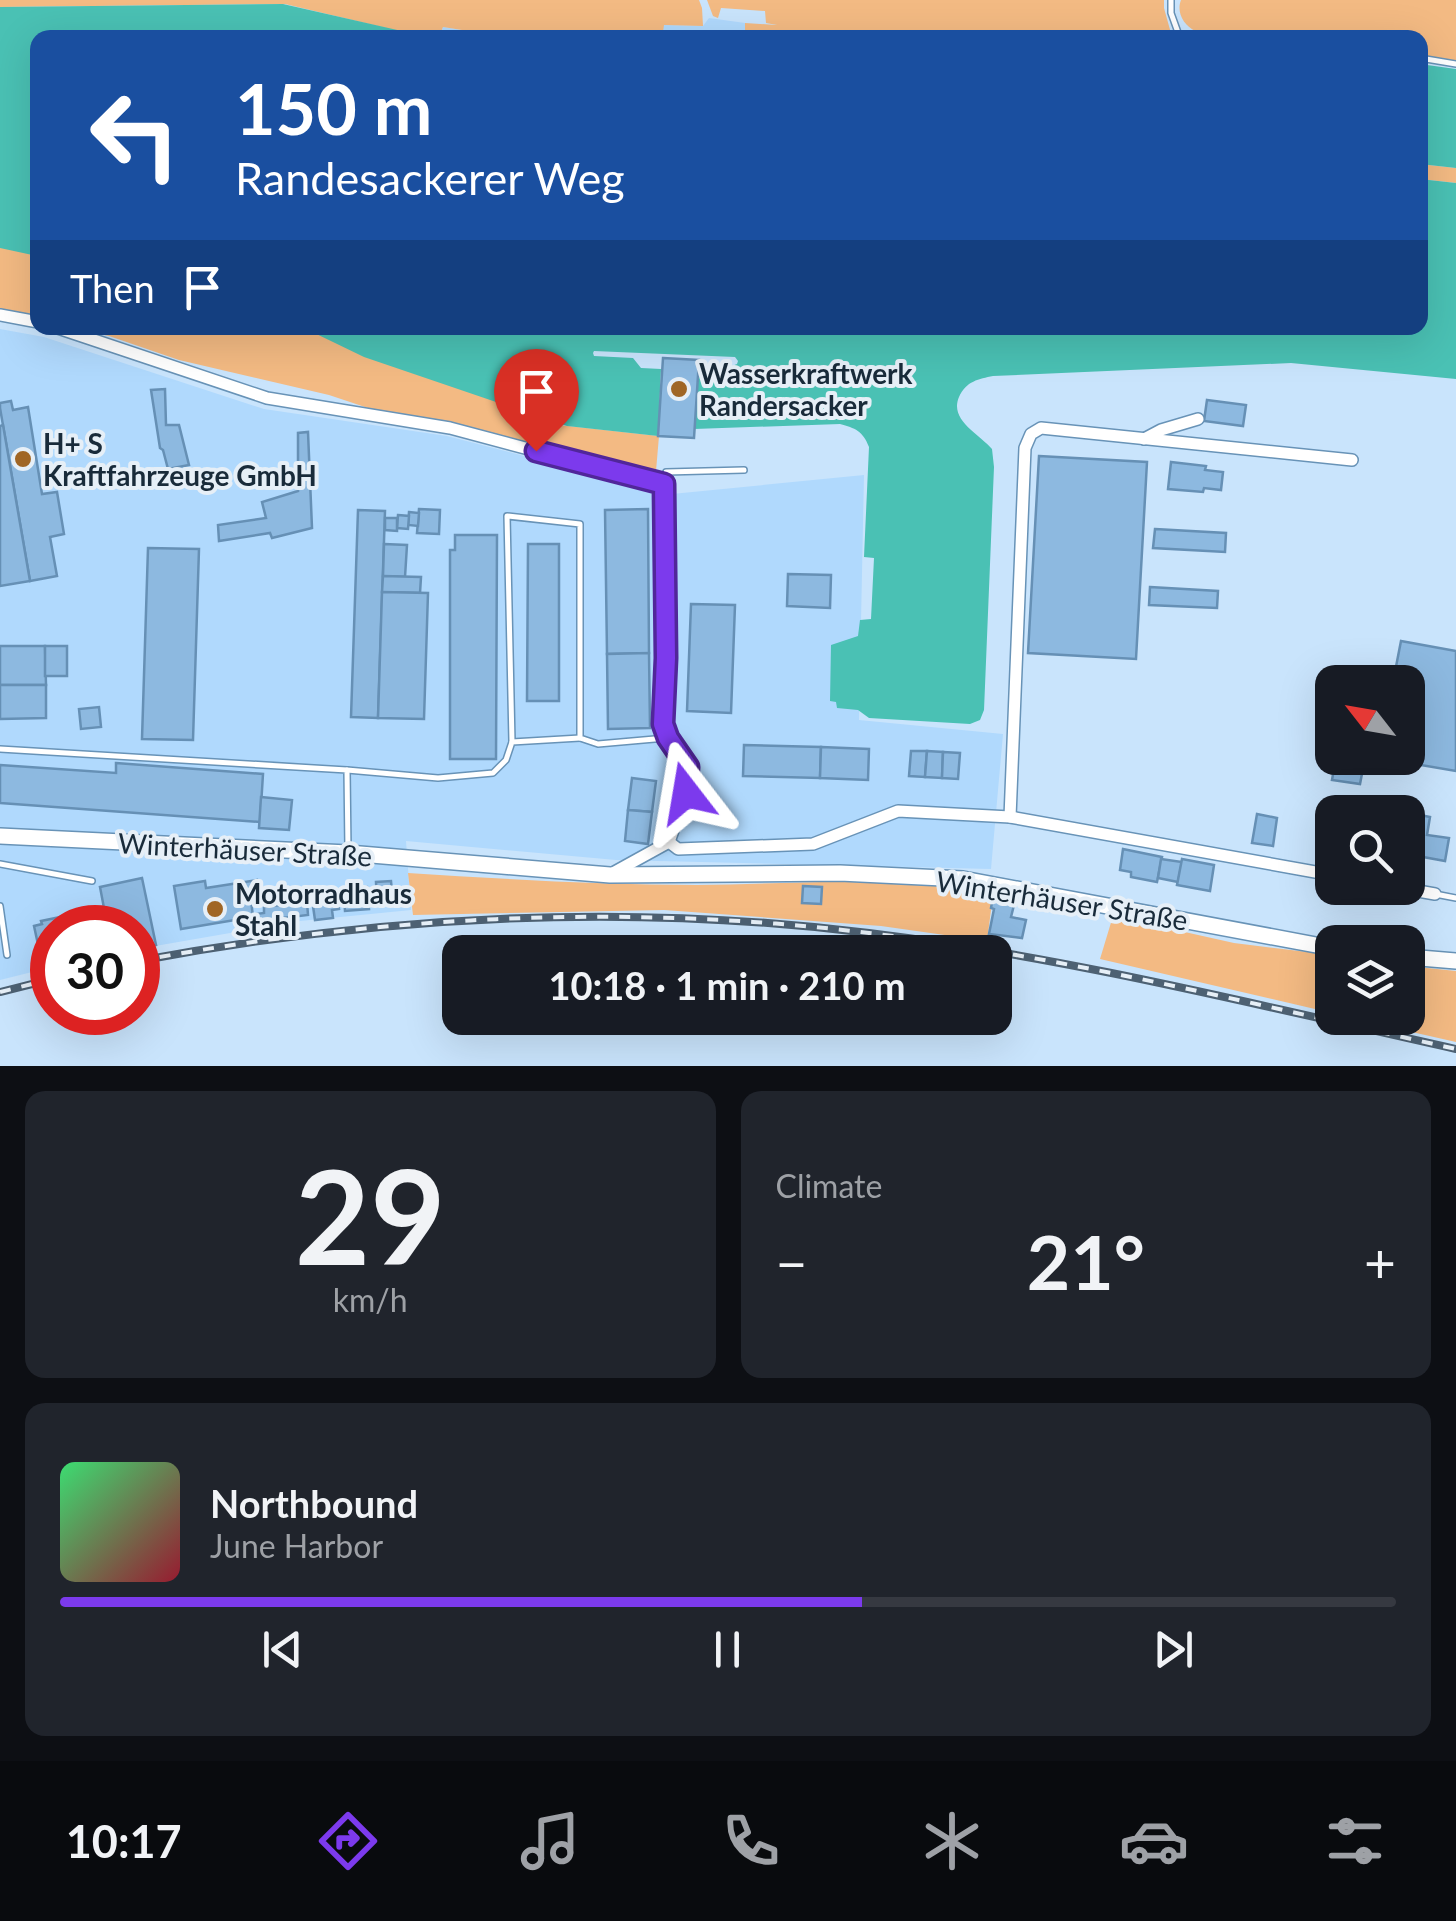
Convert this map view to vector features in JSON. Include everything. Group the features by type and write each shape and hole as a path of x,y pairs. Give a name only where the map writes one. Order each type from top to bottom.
{"main road":[{"name":"Winterhäuser Straße","path":"0,836 348,853 610,875 840,873 963,879 1315,945"},
{"path":"1425,958 1456,961"}],"street":[{"path":"0,315 30,321"},
{"path":"79,335 268,398 450,428 664,484 663,724 688,767 686,793 669,842 610,875"},
{"path":"1144,439 1198,418"},
{"path":"1010,817 1025,448 1031,434 1041,428 1352,460"},
{"path":"669,842 678,848 813,844 898,812 1010,817 1315,872"},
{"path":"1425,892 1435,894"}],"lane":[{"path":"1171,0 1177,30"},
{"path":"1428,59 1456,64"},
{"path":"664,484 666,472 744,470"},
{"path":"0,749 438,778 493,773 506,760 512,742 507,516 580,524 580,738"},
{"path":"512,742 580,738 598,744 668,738"},
{"path":"348,770 348,853"},
{"path":"0,864 92,881"},
{"path":"1435,894 1456,898"},
{"path":"0,906 7,955"}],"shaded area":[{"path":"0,0 699,0 703,26 664,25 663,30 443,27 394,30 285,4 0,7"},
{"path":"707,0 1164,0 1170,30 745,30 745,23 777,25 766,23 765,11 721,8 718,18 713,16"},
{"path":"1181,0 1456,0 1456,64 1428,59 1428,30 1194,30 1182,18"},
{"path":"283,4 397,30 30,30 30,254 0,248 0,7"},
{"path":"709,18 745,23 745,30 663,30 663,25 703,26"},
{"path":"1428,65 1456,69 1456,168 1428,165"},
{"path":"1428,165 1456,168 1456,183 1428,180"},
{"path":"1428,180 1456,183 1456,379 1291,363 993,376 965,387 959,397 958,413 992,449 994,467 984,710 980,720 970,724 869,718 858,710 837,708 836,702 830,701 831,645 858,636 860,620 871,619 874,558 864,557 869,447 858,431 840,424 694,429 698,370 719,371 737,364 735,357 594,351 594,356 633,358 641,368 661,369 658,436 567,426 364,357 318,335 1428,335"},
{"path":"0,240 30,248 30,318 0,311"},
{"path":"0,329 44,337 264,409 447,436 672,494 864,475 859,720 1003,734 991,869 616,860 406,841 411,910 300,921 160,945 160,905 30,905 30,972 0,980"},
{"path":"104,335 340,335 559,425 659,436 656,471 407,421 329,395 179,360"},
{"path":"408,873 661,885 883,883 993,895 988,935 945,935 881,926 664,910 413,915"},
{"path":"1113,916 1234,943 1315,953 1315,1009 1100,959"},
{"path":"1425,968 1456,971 1456,1042 1425,1035"}],"building":[{"name":"Wasserkraftwerk Randersacker","path":"663,358 699,360 694,438 658,436"},
{"path":"165,389 166,425 179,425 189,465 168,469 160,448 151,390"},
{"path":"1207,400 1246,405 1243,426 1204,421"},
{"name":"H+ S Kraftfahrzeuge GmbH","path":"11,401 13,410 28,407 42,494 57,492 64,534 50,537 57,576 30,581 0,408 0,403"},
{"path":"3,425 30,581 0,586 0,426"},
{"path":"308,432 312,528 272,538 270,533 219,541 218,525 266,518 262,502 298,491 298,433"},
{"path":"1039,456 1147,462 1136,659 1028,653"},
{"path":"1171,462 1223,472 1221,490 1168,489"},
{"path":"419,509 440,510 439,534 417,533"},
{"path":"648,509 649,653 607,654 605,510"},
{"path":"358,510 385,511 378,718 351,717"},
{"path":"409,512 419,513 418,526 408,525"},
{"path":"398,515 409,516 408,529 397,528"},
{"path":"385,518 397,518 397,531 385,530"},
{"path":"1155,529 1226,533 1225,552 1153,548"},
{"path":"455,535 497,535 496,759 450,759 450,550 455,550"},
{"path":"384,544 407,545 405,577 383,576"},
{"path":"528,544 559,544 559,701 527,701"},
{"path":"148,548 199,549 193,740 142,739"},
{"path":"788,574 831,575 830,608 787,606"},
{"path":"383,576 421,577 420,593 382,592"},
{"path":"1150,587 1218,591 1217,608 1149,605"},
{"path":"382,592 428,593 424,719 378,718"},
{"path":"691,604 735,605 731,713 687,711"},
{"path":"1401,641 1456,651 1456,771 1425,766 1425,665 1396,665"},
{"path":"0,646 45,646 46,685 0,685"},
{"path":"45,646 67,646 67,676 45,676"},
{"path":"649,653 650,728 608,729 607,654"},
{"path":"0,685 46,685 46,718 0,719"},
{"path":"99,707 101,727 81,729 79,709"},
{"path":"744,745 821,747 820,778 743,776"},
{"path":"821,747 869,749 868,780 820,778"},
{"path":"911,751 927,751 925,777 909,776"},
{"path":"927,751 943,752 942,778 925,777"},
{"path":"943,752 960,753 958,779 942,778"},
{"path":"116,763 263,774 260,822 0,803 0,765 116,773"},
{"path":"1333,775 1362,775 1360,784 1332,780"},
{"path":"632,778 656,781 652,812 628,810"},
{"path":"261,797 292,800 289,830 259,828"},
{"path":"628,810 652,812 648,844 625,841"},
{"path":"1257,814 1277,818 1273,846 1252,843"},
{"path":"1425,816 1430,817 1427,835 1449,838 1445,861 1425,857"},
{"path":"1123,849 1162,857 1157,882 1131,877 1131,872 1120,870"},
{"path":"1161,859 1182,862 1178,882 1158,878"},
{"path":"1182,859 1214,865 1210,891 1177,885"},
{"path":"142,878 148,905 103,905 100,887"},
{"name":"Motorradhaus Stahl","path":"257,880 260,898 251,900 253,917 181,929 174,886 205,881 206,888"},
{"path":"391,881 393,902 377,904 376,882"},
{"path":"803,886 822,887 821,904 802,903"},
{"path":"367,887 369,909 345,911 344,897 357,896 357,888"},
{"path":"327,889 328,897 337,896 339,909 332,910 333,918 315,920 312,899 319,898 318,891"},
{"path":"993,897 1015,901 1011,917 1026,920 1022,938 989,934 994,909"},
{"path":"307,902 308,915 257,921 256,914 264,913 264,907"}],"railway":[{"path":"160,957 319,933 502,919 686,918 778,924 1017,955 1456,1049"},
{"path":"0,992 30,984"}],"place":[{"name":"Wasserkraftwerk Randersacker","path":"679,389"},
{"name":"H+ S Kraftfahrzeuge GmbH","path":"23,459"},
{"name":"Motorradhaus Stahl","path":"215,909"}],"route":[{"path":"536,451 664,484 663,724 688,767 686,793"}]}
